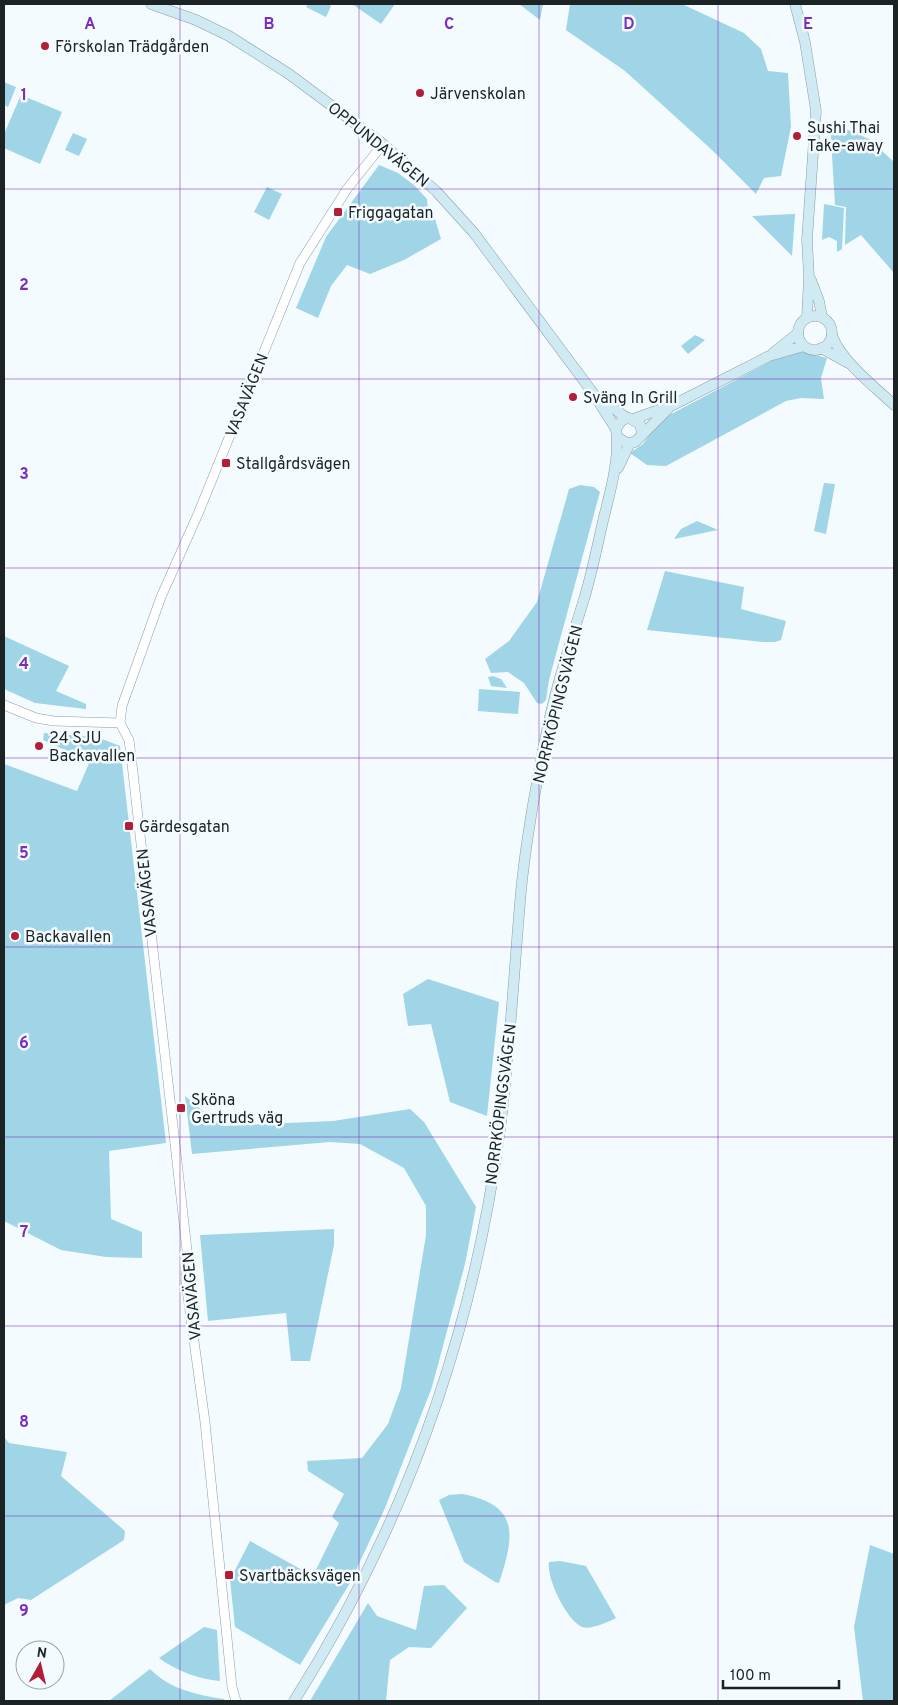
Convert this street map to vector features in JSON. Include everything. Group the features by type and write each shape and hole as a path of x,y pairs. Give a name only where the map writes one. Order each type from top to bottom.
{"main road":[{"name":"OPPUNDAVÄGEN","path":"151,4 196,20 229,36 311,89 383,144 456,210 593,393 617,433"},
{"path":"795,4 805,42 816,112 807,240 809,277 807,318"},
{"path":"809,277 819,301 822,317 831,327 834,342 854,366 894,405"},
{"path":"822,317 807,318 801,323 798,333 799,340 804,346 812,349 821,348 829,342 832,335"},
{"path":"672,405 642,432 638,440 630,443 624,442 617,433 620,422 672,405 768,356 798,333"},
{"path":"768,356 804,346"},
{"path":"821,348 854,366"},
{"name":"OPPUNDAVÄGEN","path":"593,393 630,418"},
{"path":"630,418 640,424 642,432"},
{"name":"NORRKÖPINGSVÄGEN","path":"294,1701 354,1599 391,1522 416,1462 455,1346 484,1229 500,1128 521,890 537,780 545,736 585,595 613,478 617,433"},
{"name":"NORRKÖPINGSVÄGEN","path":"613,478 630,443"}],"street":[{"name":"VASAVÄGEN","path":"236,1701 232,1687 205,1422 186,1282 187,1250 132,764 129,740 120,723 126,691 162,597 198,514 300,263 347,189 383,144"},
{"path":"4,705 36,718 54,721 120,723"}],"shaded area":[{"path":"308,4 327,4 331,6 326,17 306,7"},
{"path":"352,4 395,4 381,24"},
{"path":"519,4 543,4 540,20"},
{"path":"570,4 682,4 744,33 761,49 768,71 788,73 791,127 781,176 764,178 756,194 712,150 625,71 566,30"},
{"path":"4,82 16,87 8,107 4,105"},
{"path":"21,95 62,112 40,164 4,148 4,134"},
{"path":"830,122 869,139 894,162 894,273 861,235 845,245 846,207 835,205"},
{"path":"73,133 87,139 79,156 65,150"},
{"path":"379,165 398,173 414,185 427,199 428,211 435,219 441,239 404,260 370,274 347,265 331,286 318,318 296,308 326,237"},
{"path":"267,187 282,194 269,220 254,212"},
{"path":"824,204 844,208 842,249 837,252 837,241 829,237 822,240"},
{"path":"795,214 792,256 752,216"},
{"path":"695,335 705,340 688,354 681,346"},
{"path":"803,352 827,358 821,378 824,399 801,398 786,401 666,466 647,465 630,453 643,444 660,420 783,355"},
{"path":"824,483 835,484 826,534 814,531"},
{"path":"580,485 594,487 600,492 549,680 546,700 542,704 537,703 524,683 508,672 491,673 485,659 509,641 537,602 569,489"},
{"path":"697,521 718,530 674,539 681,529"},
{"path":"665,571 744,587 741,609 786,621 781,640 763,642 647,630"},
{"path":"4,636 69,666 56,691 86,704 86,709 35,703 4,689"},
{"path":"493,676 501,679 507,688 491,686 488,677"},
{"path":"479,689 520,692 518,714 478,711"},
{"path":"44,733 97,737 120,746 166,1143 109,1151 111,1219 142,1232 142,1258 106,1257 61,1250 4,1221 4,764 77,791 90,761 43,740"},
{"path":"428,979 499,1002 487,1116 450,1102 431,1024 408,1026 403,994"},
{"path":"185,1096 221,1126 333,1121 410,1109 424,1122 476,1207 465,1264 432,1387 385,1508 350,1583 300,1665 235,1627 230,1580 250,1541 313,1576 339,1523 332,1517 344,1494 308,1471 307,1461 362,1458 388,1424 401,1388 426,1235 426,1206 404,1168 360,1144 330,1142 192,1154"},
{"path":"334,1229 334,1245 310,1361 291,1361 286,1313 208,1321 200,1235"},
{"path":"4,1437 9,1443 67,1452 61,1476 125,1531 124,1540 31,1600 18,1598 4,1605"},
{"path":"462,1494 481,1499 495,1506 504,1515 508,1525 509,1538 508,1551 499,1583 464,1562 439,1500 449,1495"},
{"path":"870,1545 894,1554 894,1701 863,1701 854,1627"},
{"path":"560,1561 586,1566 616,1618 586,1628 576,1623 558,1598 551,1578 549,1562"},
{"path":"444,1585 467,1608 431,1648 409,1647 390,1660 386,1701 310,1701 368,1603 377,1616 416,1630 424,1586"},
{"path":"204,1627 217,1630 220,1681 188,1674 159,1658"},
{"path":"150,1669 166,1682 184,1690 224,1699 225,1701 109,1701"}],"place":[{"name":"Förskolan Trädgården","path":"45,46"},
{"name":"Järvenskolan","path":"420,93"},
{"name":"Sushi Thai Take-away","path":"797,136"},
{"name":"Friggagatan","path":"338,212"},
{"name":"Sväng In Grill","path":"573,397"},
{"name":"Stallgårdsvägen","path":"226,463"},
{"name":"24 SJU Backavallen","path":"39,746"},
{"name":"Gärdesgatan","path":"129,826"},
{"name":"Backavallen","path":"15,936"},
{"name":"Sköna Gertruds väg","path":"181,1108"},
{"name":"Svartbäcksvägen","path":"229,1575"}]}
